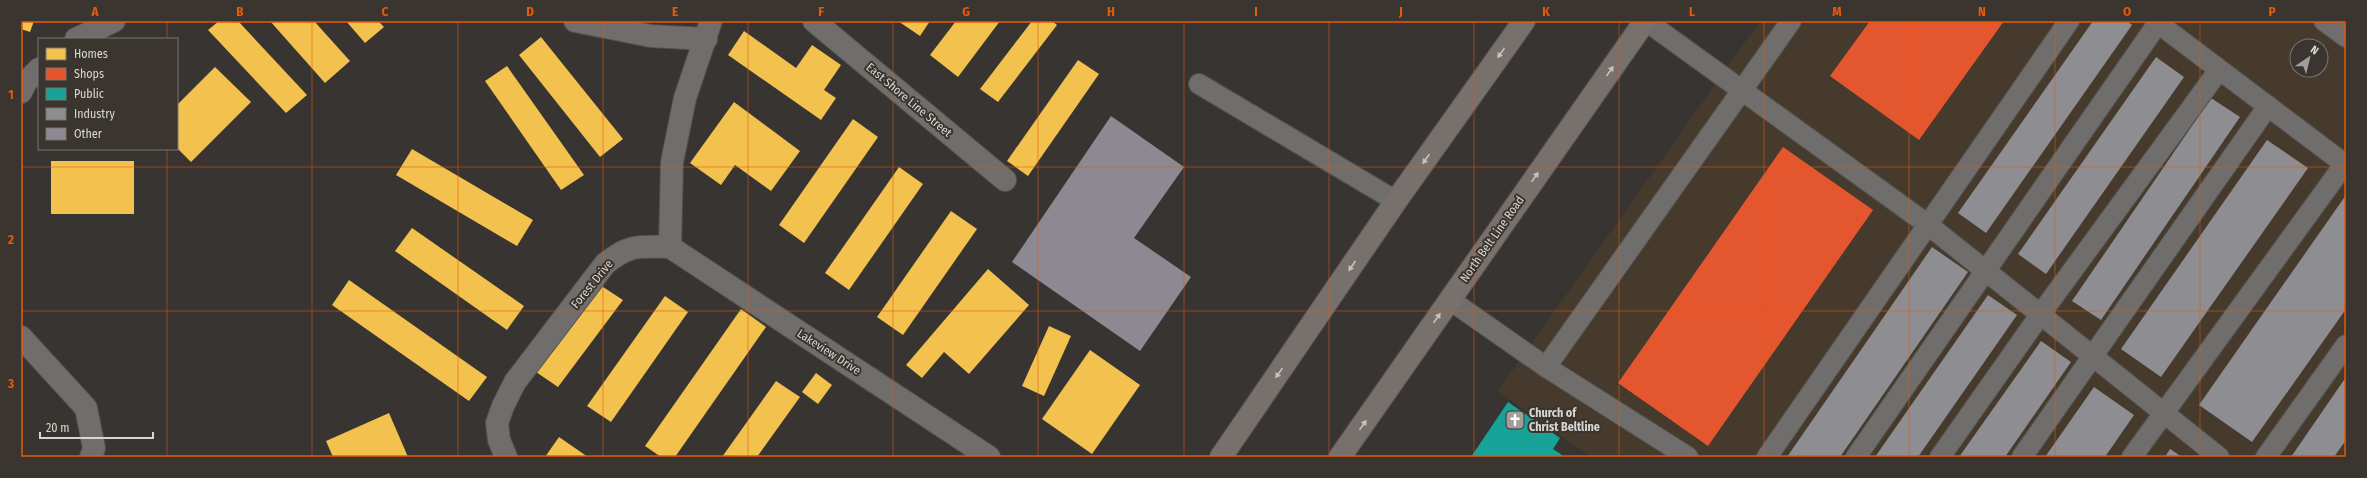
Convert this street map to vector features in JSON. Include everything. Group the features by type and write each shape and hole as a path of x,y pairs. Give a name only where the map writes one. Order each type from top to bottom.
{"main road":[{"path":"1221,457 1396,201 1524,21"},
{"name":"North Belt Line Road","path":"1340,457 1645,21"}],"street":[{"path":"78,38 114,21"},
{"path":"574,21 651,36 709,30 685,98 672,162 670,247"},
{"name":"East Shore Line Street","path":"814,21 1005,180"},
{"path":"21,92 26,82 38,70"},
{"name":"Forest Drive","path":"506,457 499,440 497,423 503,406 515,382 606,264 621,251 633,247 670,247"},
{"name":"Lakeview Drive","path":"670,247 989,457"},
{"path":"21,338 86,408 93,452"}],"lane":[{"path":"1645,21 1927,224 2220,457"},
{"path":"1546,367 1791,21"},
{"path":"1767,457 2068,21"},
{"path":"2324,21 2346,37"},
{"path":"1856,457 2157,22 2345,164 2132,457"},
{"path":"1940,457 2040,315 2220,70"},
{"path":"1199,84 1396,201"},
{"path":"2022,457 2268,106"},
{"path":"1450,300 1546,367 1688,457"},
{"path":"2266,457 2346,345"}],"shaded area":[{"path":"1760,21 2346,21 2346,457 1591,457 1498,391"}],"building: Homes":[{"path":"21,21 34,21 30,32 21,29"},
{"path":"219,21 238,21 307,95 286,113 208,30"},
{"path":"270,21 314,21 350,61 325,83"},
{"path":"346,21 378,21 384,27 365,43"},
{"path":"898,21 930,21 920,36"},
{"path":"956,21 1000,21 958,77 930,55"},
{"path":"1032,21 1052,21 1057,25 998,102 980,89"},
{"path":"744,31 796,68 812,45 841,65 824,90 836,98 821,120 728,55"},
{"path":"541,37 623,139 600,157 519,55"},
{"path":"1078,60 1099,74 1028,176 1007,161"},
{"path":"507,66 584,175 561,190 485,81"},
{"path":"215,67 251,102 191,162 178,149 178,104"},
{"path":"734,102 800,151 771,191 735,165 721,185 690,163"},
{"path":"853,119 878,137 804,243 779,225"},
{"path":"412,149 533,220 517,246 396,175"},
{"path":"51,161 134,161 134,214 51,214"},
{"path":"899,167 923,184 849,290 825,273"},
{"path":"951,211 977,229 903,335 877,317"},
{"path":"412,228 524,306 507,330 395,251"},
{"path":"988,269 1029,305 969,374 944,352 922,378 906,365"},
{"path":"349,280 487,377 469,401 332,305"},
{"path":"600,285 623,300 558,387 536,372"},
{"path":"665,296 688,312 611,422 587,406"},
{"path":"741,309 766,327 675,457 661,457 645,446"},
{"path":"1049,326 1071,336 1044,396 1022,386"},
{"path":"1090,350 1140,385 1092,454 1042,419"},
{"path":"816,373 832,385 818,404 802,392"},
{"path":"776,381 800,397 757,457 722,457"},
{"path":"389,413 408,457 333,457 326,441"},
{"path":"559,437 588,457 545,457"}],"building: Shops":[{"path":"1870,21 2004,21 1919,140 1830,76"},
{"path":"1783,147 1873,210 1708,446 1618,383"}],"building: Public":[{"name":"Church of Christ Beltline","path":"1508,402 1560,438 1553,449 1565,457 1471,457"}],"building: Industry":[{"path":"2093,21 2127,21 2132,25 1986,233 1958,213"},
{"path":"2156,57 2184,77 2046,274 2018,254"},
{"path":"2211,98 2240,117 2101,320 2072,301"},
{"path":"2267,140 2308,168 2161,377 2121,349"},
{"path":"2346,195 2346,309 2252,442 2199,405"},
{"path":"1932,247 1968,272 1840,457 1787,457"},
{"path":"1988,295 2017,315 1918,457 1875,457"},
{"path":"2041,341 2071,362 2005,457 1959,457"},
{"path":"2346,377 2346,440 2334,457 2291,457"},
{"path":"2094,387 2134,415 2105,457 2045,457"},
{"path":"2170,449 2182,457 2165,457"}],"building: Other":[{"path":"1111,116 1184,167 1134,238 1191,277 1140,351 1012,262"}],"place":[{"name":"Church of Christ Beltline","path":"1515,420"}]}
